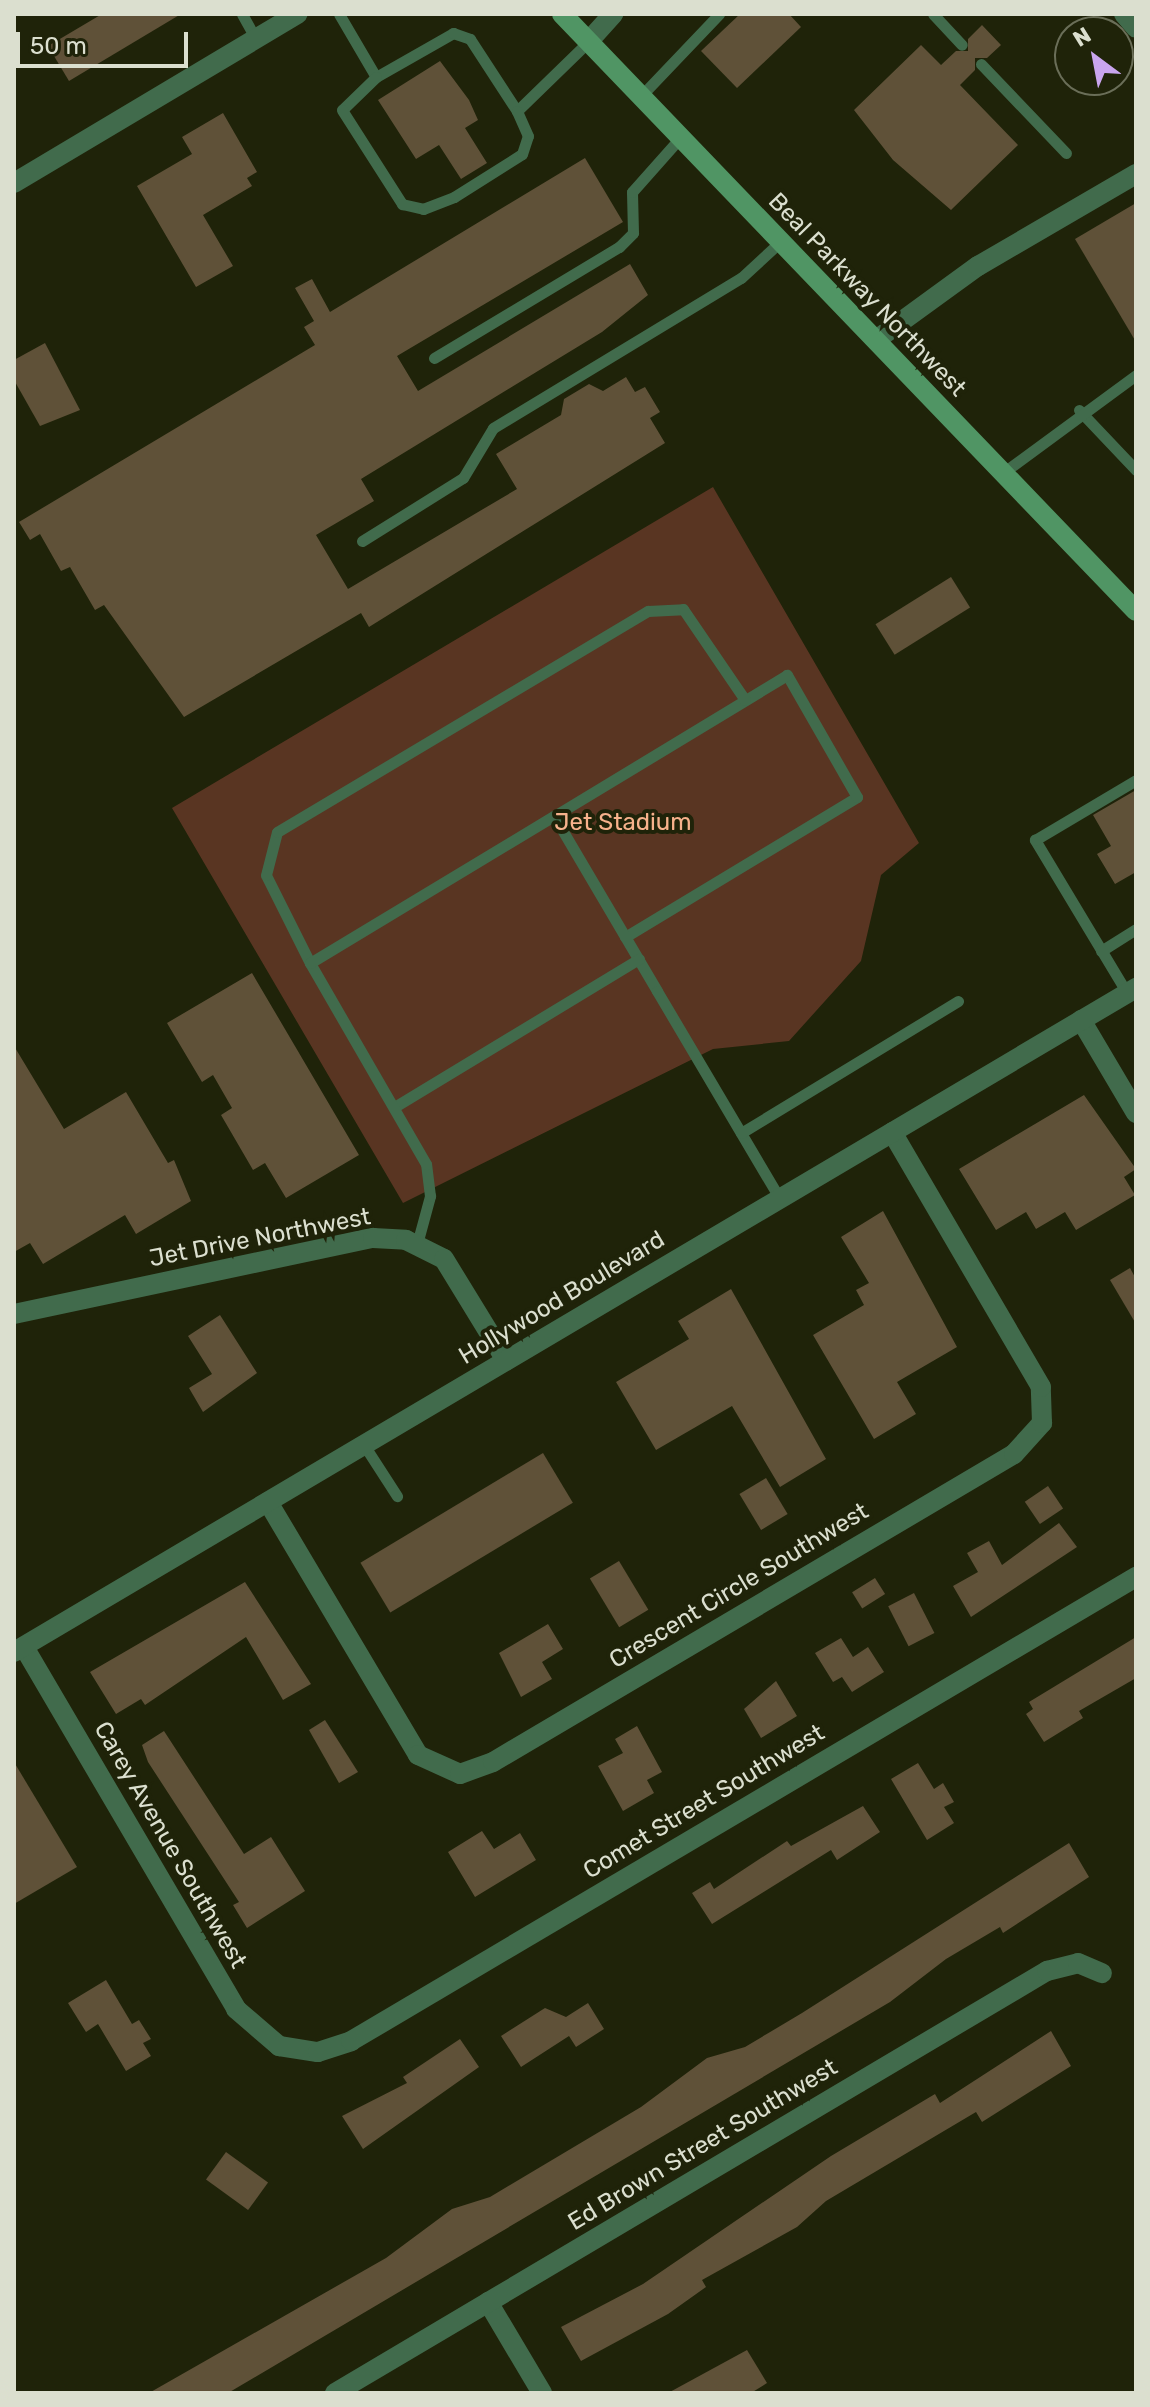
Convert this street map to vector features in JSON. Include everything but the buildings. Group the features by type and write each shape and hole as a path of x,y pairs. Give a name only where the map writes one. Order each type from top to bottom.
{"main road":[{"name":"Beal Parkway Northwest","path":"562,14 1136,611"}],"street":[{"path":"14,183 297,14"},
{"path":"588,42 613,14"},
{"path":"1124,14 1136,28"},
{"path":"876,340 978,266 1136,174"},
{"name":"Hollywood Boulevard","path":"19,1650 1131,990"},
{"path":"1081,1020 1136,1113"},
{"name":"Crescent Circle Southwest","path":"268,1502 418,1755 460,1774 493,1762 989,1469 1037,1434 1041,1387 892,1132"},
{"name":"Jet Drive Northwest","path":"14,1313 373,1238 417,1244 444,1259 506,1360"},
{"name":"Comet Street Southwest","path":"291,2050 318,2052 351,2041 1136,1577"},
{"name":"Carey Avenue Southwest","path":"19,1650 236,2009 261,2036 291,2050"},
{"name":"Ed Brown Street Southwest","path":"335,2393 1047,1971 1078,1963 1102,1973"},
{"path":"488,2302 542,2393"}],"lane":[{"path":"242,14 256,39"},
{"path":"339,14 376,77"},
{"path":"640,97 719,14"},
{"path":"933,14 962,45"},
{"path":"453,33 470,39 517,111 528,136 522,154 454,197 423,209 402,204 342,110 376,77 453,33"},
{"path":"517,111 588,42"},
{"path":"981,64 1066,153"},
{"path":"434,358 619,247 633,233 632,192 680,138"},
{"path":"362,541 463,478 493,428 741,278 780,242"},
{"path":"1004,472 1079,410 1136,375"},
{"path":"1079,410 1136,470"},
{"path":"417,1244 430,1196 426,1164 396,1106 310,963 266,875 277,832 648,611 683,609 745,700"},
{"path":"310,963 787,675 857,797 625,937"},
{"path":"1131,990 1101,951 1035,840 1136,780"},
{"path":"554,816 780,1199"},
{"path":"1101,951 1136,929"},
{"path":"396,1106 639,959"},
{"path":"741,1133 958,1001"},
{"path":"364,1445 397,1496"}],"green space":[{"name":"Jet Stadium","path":"713,487 919,843 881,875 861,961 789,1041 713,1049 403,1203 172,808"}]}
